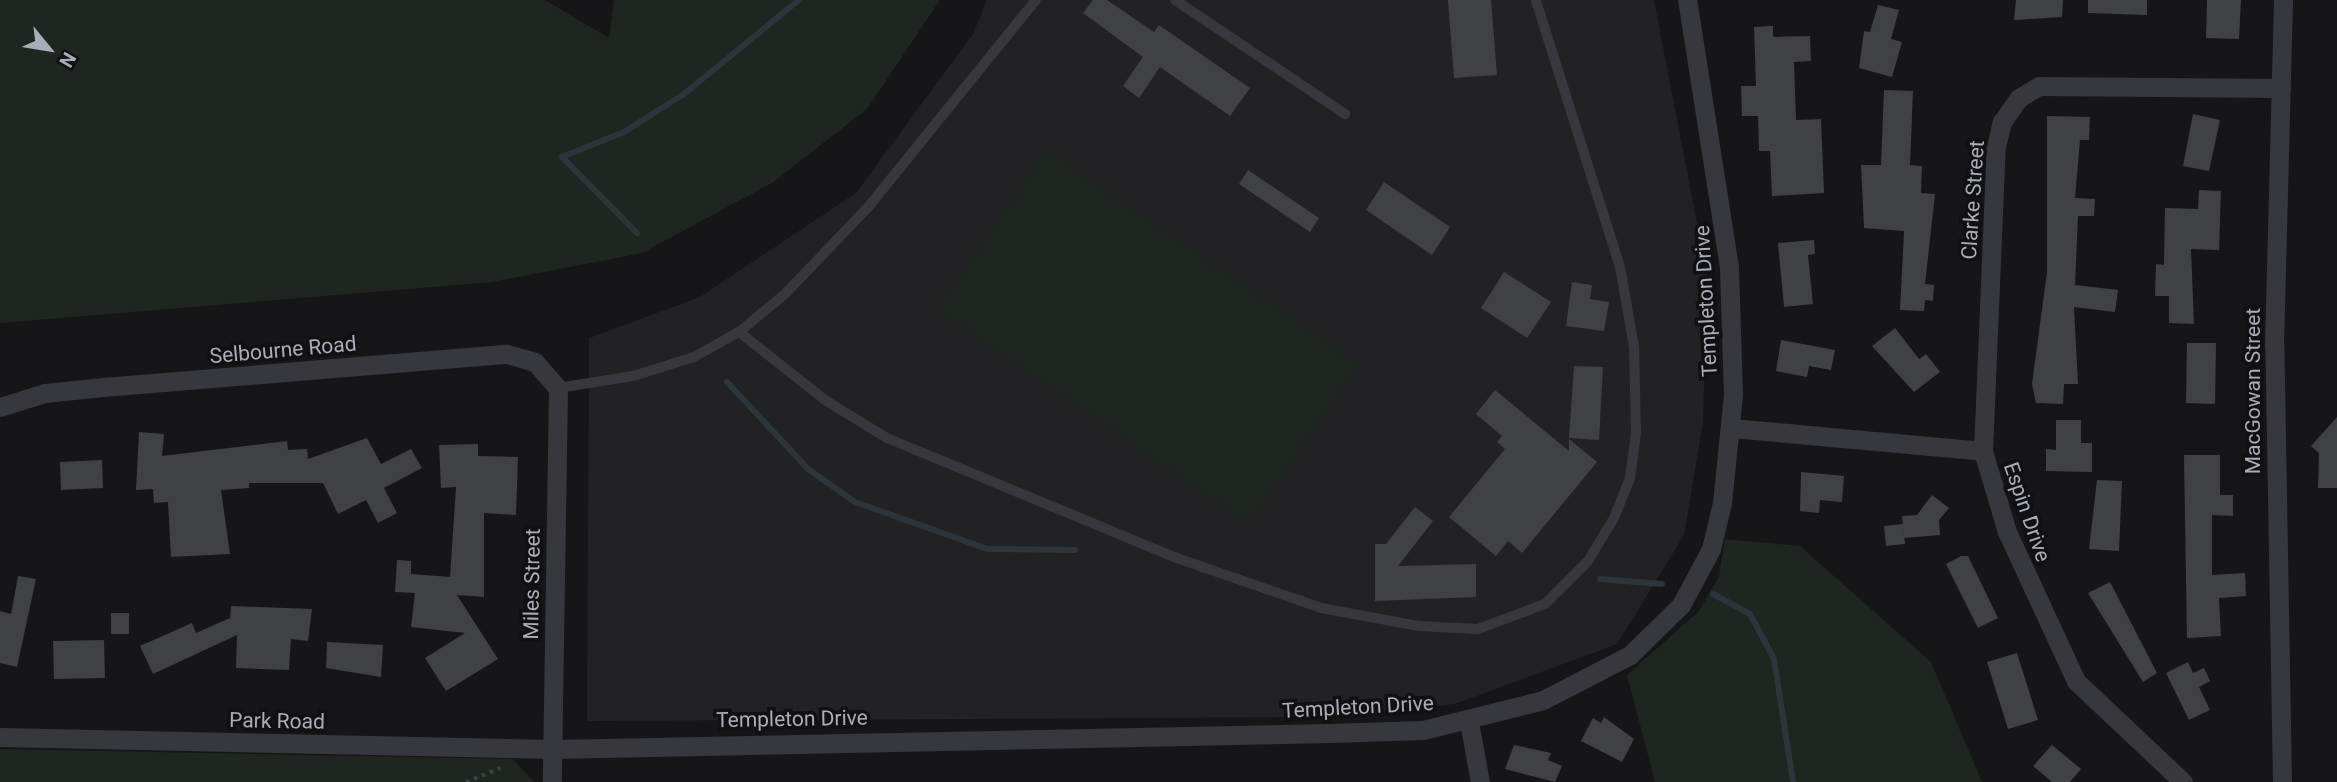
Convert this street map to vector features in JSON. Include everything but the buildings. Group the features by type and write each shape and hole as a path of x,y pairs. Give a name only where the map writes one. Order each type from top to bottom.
{"street":[{"name":"Templeton Drive","path":"552,749 1330,733 1469,722 1584,681 1630,655 1681,605 1711,549 1732,428 1721,186 1687,0"},
{"name":"MacGowan Street","path":"2282,782 2274,345 2283,0"},
{"name":"Clarke Street","path":"1983,451 1996,147 2002,122 2019,98 2039,86 2281,88"},
{"name":"Selbourne Road","path":"0,407 45,393 507,354 535,362 558,387"},
{"name":"Miles Street","path":"552,782 558,387"},
{"name":"Espin Drive","path":"1732,428 1983,451 2007,532 2076,681 2183,782"},
{"path":"1469,722 1480,782"},
{"name":"Park Road","path":"0,737 552,749"}],"lane":[{"path":"558,387 633,376 694,357 739,332 786,293 869,206 1037,0"},
{"path":"1175,0 1345,114"},
{"path":"739,332 825,400 887,438 1162,552 1321,608 1419,626 1478,629 1545,604 1588,561 1614,518 1630,478 1636,433 1634,347 1620,267 1536,0"}],"shaded area":[{"path":"0,0 545,0 609,38 614,0 940,0 867,109 772,183 642,253 492,282 0,323"},
{"path":"987,0 1654,0 1707,275 1703,422 1684,535 1617,644 1455,704 1335,717 587,721 589,338 700,297 856,193 973,34"},
{"path":"1047,149 1360,364 1249,525 935,310"},
{"path":"1725,539 1800,546 1931,662 1982,782 1655,782 1627,675 1699,611 1719,576"},
{"path":"0,749 513,759 534,782 0,782"}],"waterway":[{"path":"637,233 562,157 624,132 684,94 799,0"},
{"path":"727,382 808,469 855,502 988,549 1075,550"},
{"path":"1600,579 1662,584"},
{"path":"1713,594 1750,614 1774,659 1793,782"}]}
